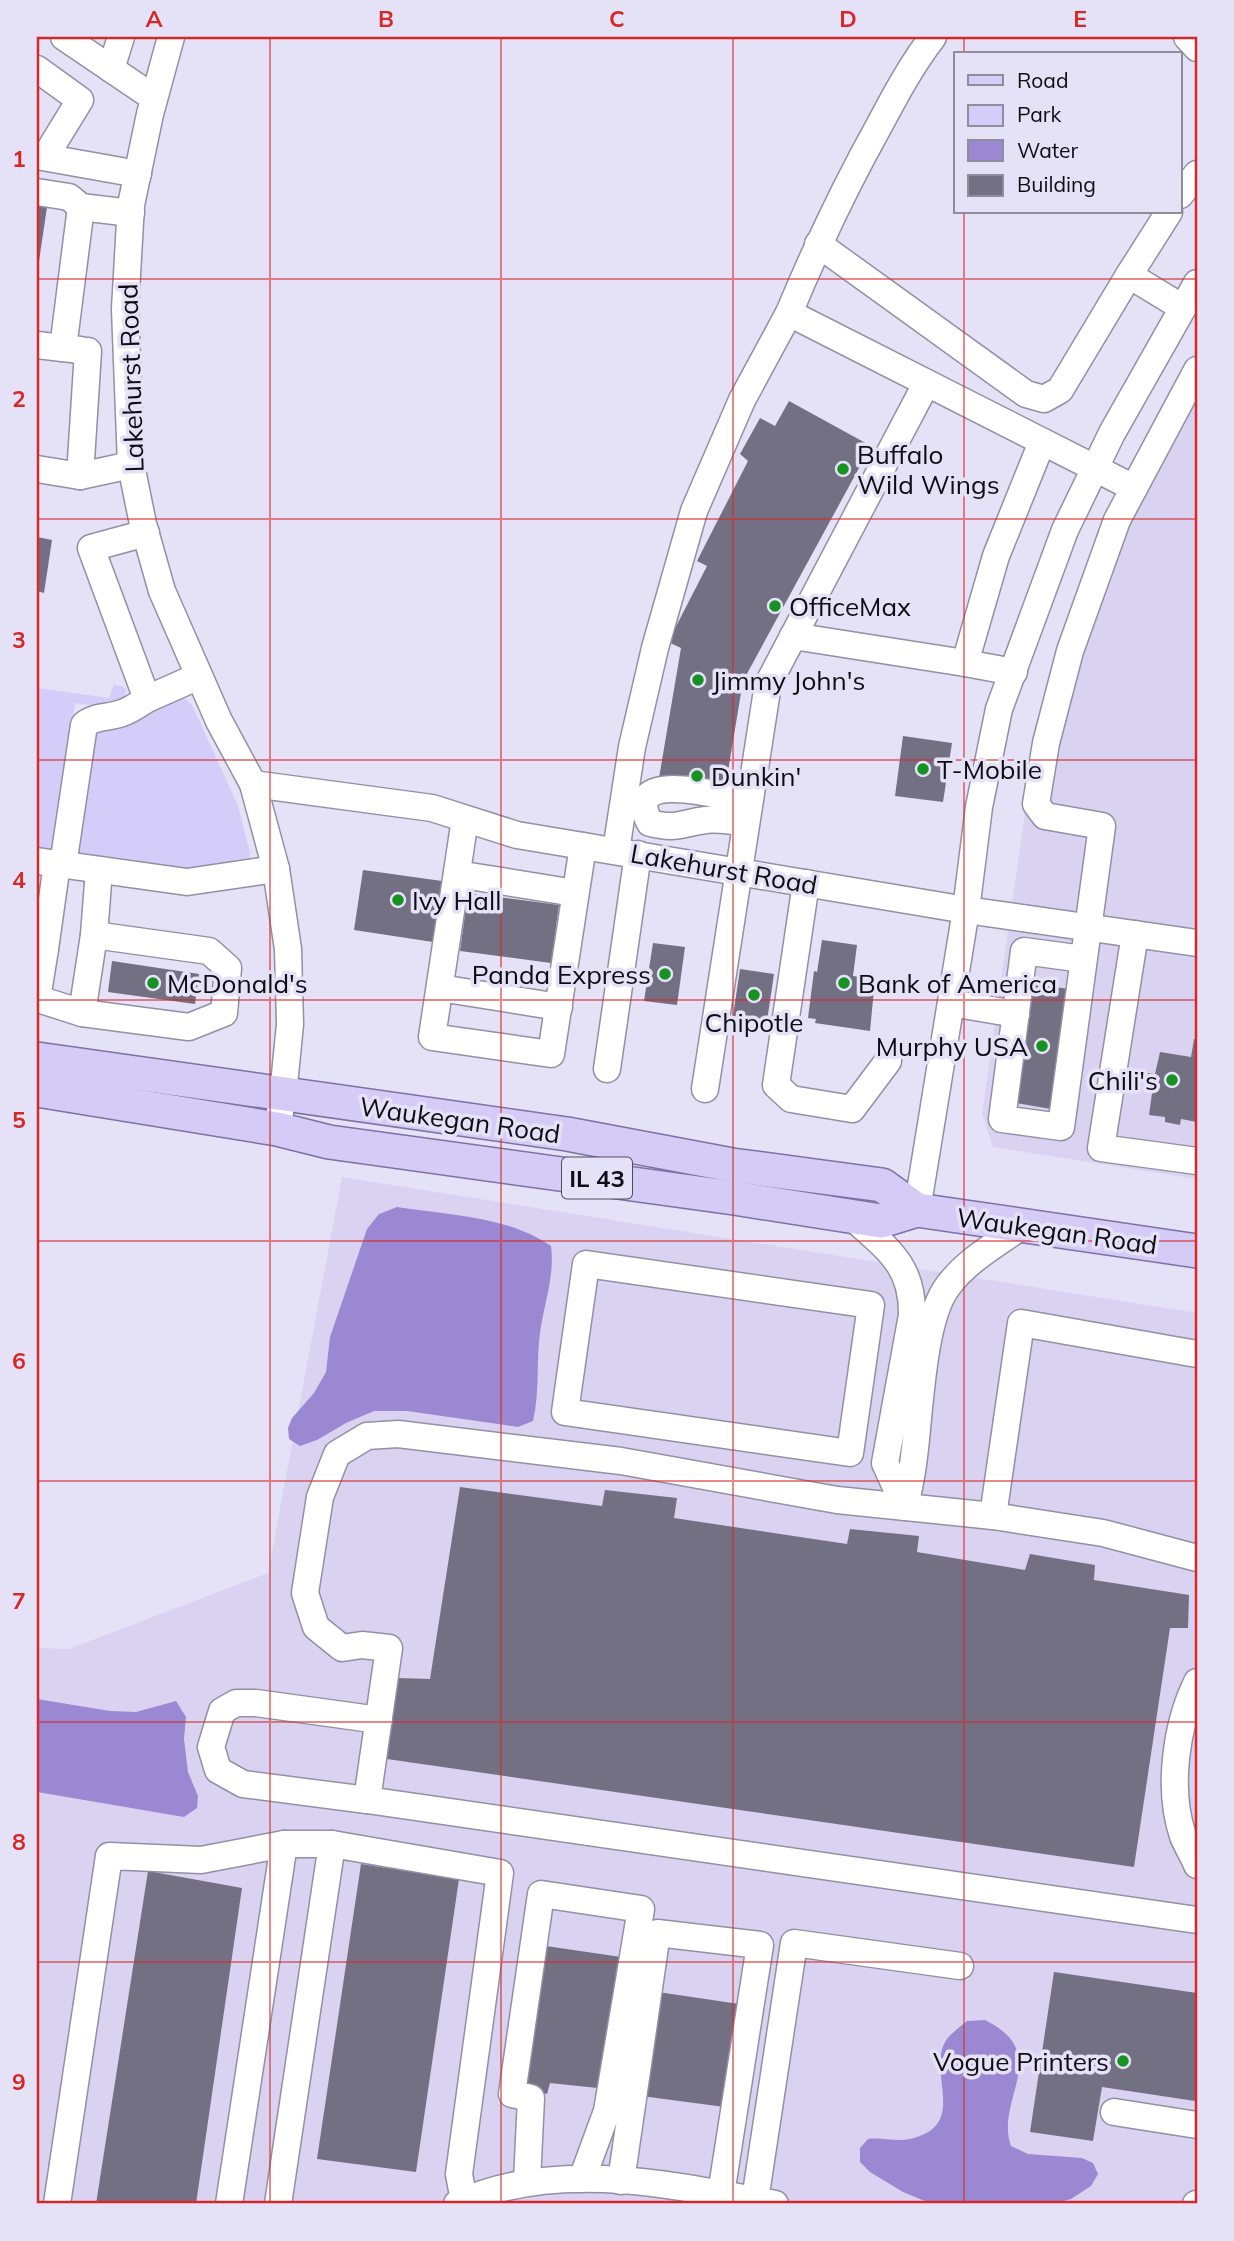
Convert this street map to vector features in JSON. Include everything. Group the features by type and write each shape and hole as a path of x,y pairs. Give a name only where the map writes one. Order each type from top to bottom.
{"main road":[{"name":"Waukegan Road","path":"37,1059 567,1134 732,1165 882,1185 917,1210"},
{"name":"Waukegan Road","path":"37,1090 277,1129 329,1142 852,1217 881,1221 917,1210 1197,1251"}],"street":[{"path":"64,37 154,98"},
{"path":"111,69 121,37"},
{"name":"Lakehurst Road","path":"171,37 154,98 131,213 125,309 131,465 162,591 219,721 253,784 276,869 288,949 290,1024 277,1129"},
{"path":"607,1069 627,853 632,747 655,648 694,511 742,400 789,313 818,244 891,103 914,62 933,37"},
{"path":"1187,37 1197,48"},
{"path":"37,69 80,100 41,156 138,174"},
{"path":"1182,193 1197,174"},
{"path":"37,192 69,197 81,206 131,213"},
{"path":"80,476 75,350 81,206"},
{"path":"818,244 1026,394 1044,399 1060,390 1168,214"},
{"path":"1129,275 1183,308"},
{"path":"917,1210 966,910 979,807 999,709 1065,530 1112,433 1197,283"},
{"path":"789,313 1133,488"},
{"path":"37,345 127,356"},
{"path":"1083,960 1024,951 1002,1119 1061,1127 1102,826 1045,816 1036,804 1046,743 1070,651 1117,520 1197,370"},
{"path":"705,1089 768,684 926,384"},
{"path":"965,663 996,556 1042,442"},
{"path":"37,470 80,476 131,465"},
{"path":"146,533 91,548 147,699"},
{"path":"793,636 1014,672"},
{"path":"94,935 209,951 228,968 224,1013 188,1027 82,1013 37,999 45,896 83,725 90,719 125,713 147,699 199,676"},
{"name":"Lakehurst Road","path":"253,784 432,808 517,835 966,910 1197,943"},
{"path":"465,819 432,1037 551,1055 583,846"},
{"path":"52,863 187,882 276,869"},
{"path":"82,1013 94,935 99,870"},
{"path":"457,874 575,893"},
{"path":"806,883 776,1085 791,1099 852,1109 888,1061"},
{"path":"45,896 85,901 95,908"},
{"path":"1135,934 1101,1148 1197,1161"},
{"path":"440,988 559,1007"},
{"path":"951,1003 1016,1014"},
{"path":"852,1217 897,1258 912,1294 912,1315 885,1463 905,1507"},
{"path":"905,1507 933,1314 946,1287 967,1265 1023,1225"},
{"path":"586,1264 871,1305 850,1453 659,1426 565,1412 586,1264"},
{"path":"993,1516 1021,1323 1197,1354"},
{"path":"653,1466 659,1426"},
{"path":"367,1800 389,1648 362,1645 342,1648 316,1627 305,1593 320,1497 337,1454 367,1436 398,1434 653,1466 837,1500 993,1516 1103,1533 1197,1558"},
{"path":"1195,1695 1177,1747 1175,1790 1183,1834 1197,1865"},
{"path":"379,1720 256,1703 236,1703 222,1711 211,1747 218,1770 243,1784 1197,1920"},
{"path":"229,2204 284,1844"},
{"path":"57,2204 109,1856 201,1860 284,1844 332,1844 499,1873 459,2174 460,2203 527,2181 582,2179 621,2181 706,2196 765,2202 794,1944 960,1965"},
{"path":"278,2204 332,1844"},
{"path":"527,2181 531,2098 512,2094 541,1894 641,1909 607,2111 582,2179"},
{"path":"621,2181 657,1933 793,1951"},
{"path":"706,2196 760,1945"},
{"path":"1114,2112 1197,2125"}],"shaded area":[{"path":"1197,349 1197,1179 993,1147 982,1113 1036,735 1082,580 1178,376"},
{"path":"342,1177 1197,1313 1197,2204 37,2204 37,1648 69,1649 268,1573"}],"green space":[{"path":"114,684 126,688 125,696 108,708 75,703 55,847 51,852 37,851 37,688 109,698"},
{"path":"180,697 193,707 238,806 250,853 249,860 187,873 80,858 75,848 93,733"}],"water":[{"path":"397,1207 497,1223 516,1228 551,1246 552,1268 540,1333 533,1421 518,1427 407,1411 374,1411 300,1446 289,1439 288,1428 292,1418 314,1393 326,1372 330,1337 367,1229 379,1214"},
{"path":"37,1699 110,1711 136,1712 176,1701 186,1717 184,1739 188,1772 198,1796 197,1808 184,1817 37,1792"},
{"path":"985,2020 1005,2033 1016,2048 1018,2078 1009,2112 1008,2129 1011,2146 1028,2154 1082,2158 1093,2163 1098,2174 1091,2186 1071,2199 1052,2204 932,2204 903,2192 870,2172 860,2162 860,2148 868,2139 910,2139 927,2133 938,2123 943,2099 941,2057 944,2044 951,2034 967,2021"}],"building":[{"path":"37,205 47,207 38,268 37,268"},
{"path":"789,401 871,446 743,681 725,789 659,778 681,648 668,642 707,566 697,561 748,461 740,454 760,418 775,426"},
{"path":"37,537 52,540 44,593 37,591"},
{"name":"T-Mobile","path":"903,736 952,743 943,802 895,796"},
{"path":"363,870 442,881 433,942 354,930"},
{"path":"468,893 559,905 551,963 460,951"},
{"name":"Bank of America","path":"822,940 857,945 853,976 875,979 870,1031 815,1023 816,1019 808,1018 814,971 817,972"},
{"name":"Panda Express","path":"653,943 685,947 677,1005 644,1001"},
{"name":"McDonald's","path":"112,961 199,974 195,1004 108,992"},
{"name":"Chipotle","path":"740,969 774,974 767,1021 733,1016"},
{"name":"Murphy USA","path":"1034,984 1069,989 1051,1109 1016,1103"},
{"name":"Chili's","path":"1194,1039 1197,1040 1197,1122 1181,1119 1180,1125 1165,1122 1165,1117 1149,1115 1153,1086 1146,1086 1148,1073 1155,1074 1160,1052 1191,1057"},
{"path":"460,1487 602,1506 605,1490 677,1498 674,1518 847,1544 850,1529 919,1536 917,1552 1025,1570 1030,1554 1095,1565 1094,1580 1189,1595 1188,1628 1170,1628 1134,1867 387,1759 398,1678 430,1679"},
{"path":"361,1864 459,1879 416,2172 317,2159"},
{"path":"148,1871 242,1888 196,2204 96,2204"},
{"path":"539,1945 628,1958 607,2089 550,2083 547,2094 518,2089"},
{"path":"1054,1972 1197,1993 1195,2101 1102,2087 1093,2141 1030,2132"},
{"path":"651,1991 746,2005 732,2108 634,2095"}],"place":[{"name":"Buffalo Wild Wings","path":"843,469"},
{"name":"OfficeMax","path":"775,606"},
{"name":"Jimmy John's","path":"698,680"},
{"name":"T-Mobile","path":"923,769"},
{"name":"Dunkin'","path":"697,776"},
{"name":"Ivy Hall","path":"398,900"},
{"name":"Panda Express","path":"665,974"},
{"name":"McDonald's","path":"153,983"},
{"name":"Bank of America","path":"844,983"},
{"name":"Chipotle","path":"754,995"},
{"name":"Murphy USA","path":"1042,1046"},
{"name":"Chili's","path":"1172,1080"},
{"name":"Vogue Printers","path":"1123,2061"}]}
